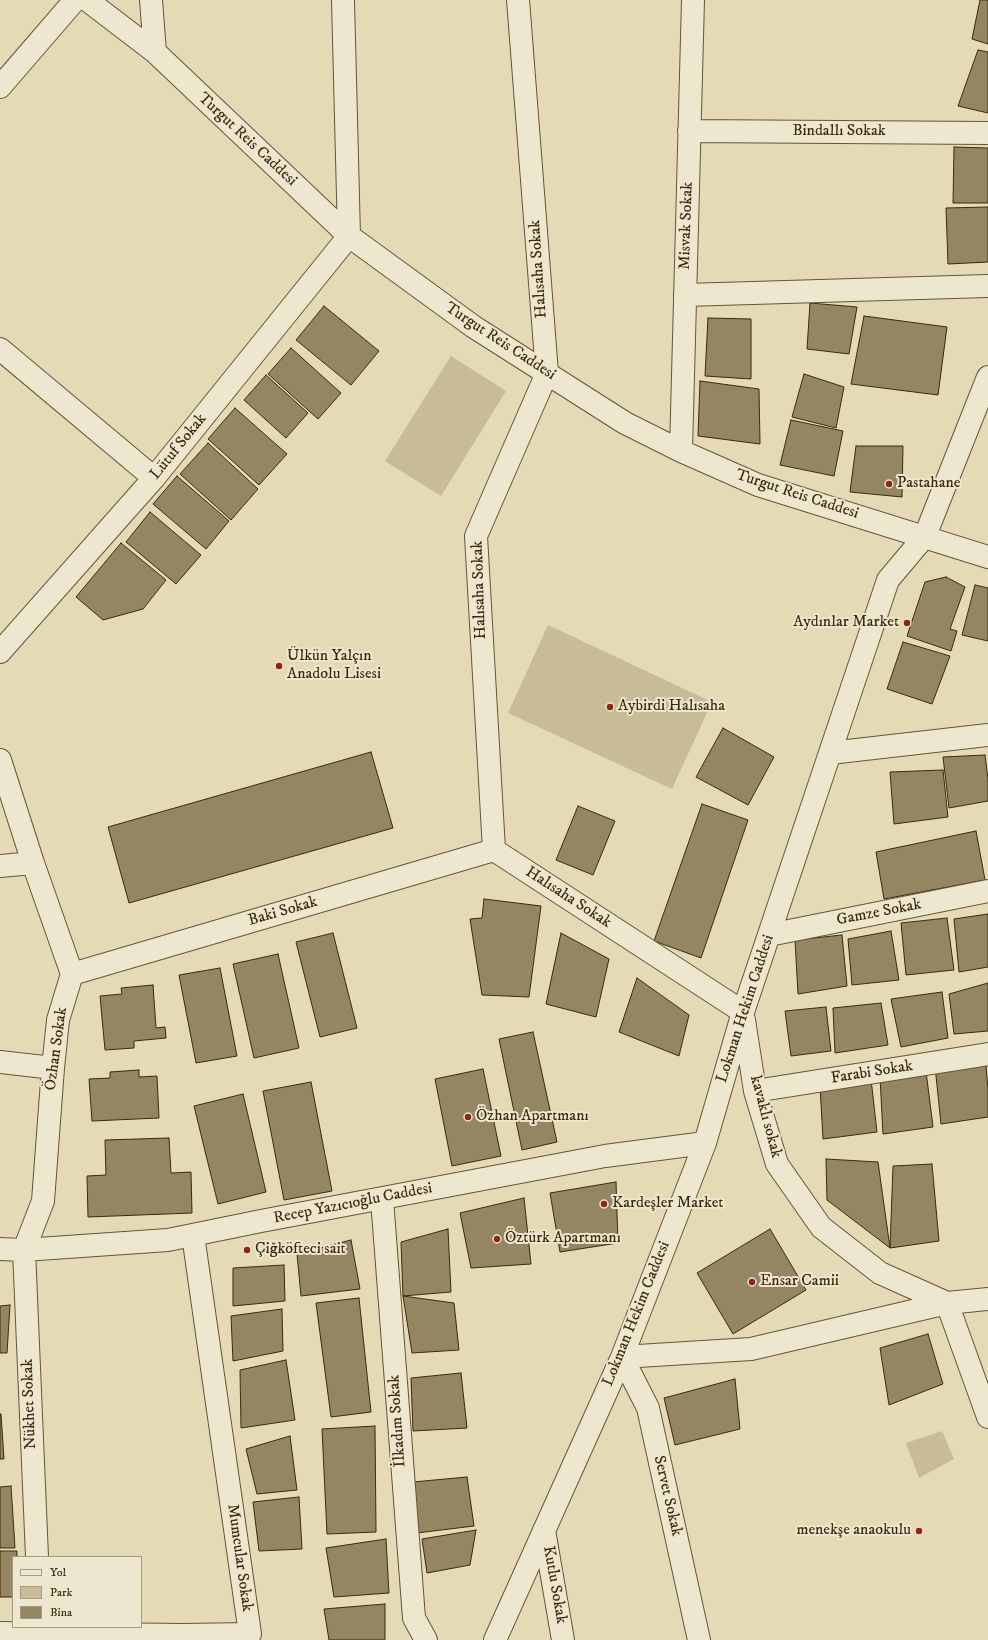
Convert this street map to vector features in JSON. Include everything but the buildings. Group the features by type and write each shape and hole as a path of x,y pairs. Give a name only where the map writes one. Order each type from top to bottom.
{"street":[{"path":"0,87 75,0"},
{"name":"Turgut Reis Caddesi","path":"87,0 154,52 349,236 474,327 625,422 681,451 758,485 988,556"},
{"path":"151,0 154,52"},
{"path":"343,0 349,236"},
{"name":"Halısaha Sokak","path":"518,0 547,373 476,536 494,850 743,1012"},
{"name":"Misvak Sokak","path":"681,451 693,0"},
{"name":"Bindallı Sokak","path":"689,131 988,133"},
{"name":"Lütuf Sokak","path":"0,652 154,478 349,236"},
{"path":"685,295 988,286"},
{"path":"0,350 154,478"},
{"name":"Lokman Hekim Caddesi","path":"495,1640 622,1357 705,1144 743,1012 888,580 925,536 988,378"},
{"path":"830,753 988,735"},
{"path":"0,760 33,864 72,974"},
{"name":"Baki Sokak","path":"72,974 494,850"},
{"path":"0,866 33,864"},
{"name":"Gamze Sokak","path":"769,935 988,891"},
{"name":"Özhan Sokak","path":"24,1250 43,1201 58,1020 72,974"},
{"name":"kavaklı sokak","path":"743,1012 755,1091 777,1164 821,1227 880,1273 947,1302"},
{"name":"Farabi Sokak","path":"755,1091 988,1054"},
{"path":"0,1062 53,1068"},
{"name":"Recep Yazıcıoğlu Caddesi","path":"0,1249 24,1250 168,1240 605,1156 705,1144"},
{"name":"İlkadım Sokak","path":"382,1199 414,1618 426,1640"},
{"name":"Mumcular Sokak","path":"0,1633 251,1637 193,1235"},
{"name":"Nükhet Sokak","path":"24,1250 37,1556"},
{"path":"622,1357 751,1349 947,1302 988,1299"},
{"path":"947,1302 988,1417"},
{"name":"Servet Sokak","path":"622,1357 648,1408 700,1640"},
{"name":"Kutlu Sokak","path":"544,1530 563,1640"}],"green space":[{"path":"451,356 506,391 441,496 385,461"},
{"name":"Aybirdi Halısaha","path":"548,625 712,702 672,789 508,713"},
{"path":"942,1431 954,1459 919,1478 906,1443"}],"place":[{"name":"Pastahane","path":"889,484"},
{"name":"Aydınlar Market","path":"907,623"},
{"name":"Ülkün Yalçın Anadolu Lisesi","path":"279,666"},
{"name":"Aybirdi Halısaha","path":"610,707"},
{"name":"Özhan Apartmanı","path":"468,1117"},
{"name":"Kardeşler Market","path":"604,1204"},
{"name":"Öztürk Apartmanı","path":"497,1239"},
{"name":"Çiğköfteci sait","path":"247,1250"},
{"name":"Ensar Camii","path":"752,1282"},
{"name":"menekşe anaokulu","path":"919,1531"}]}
